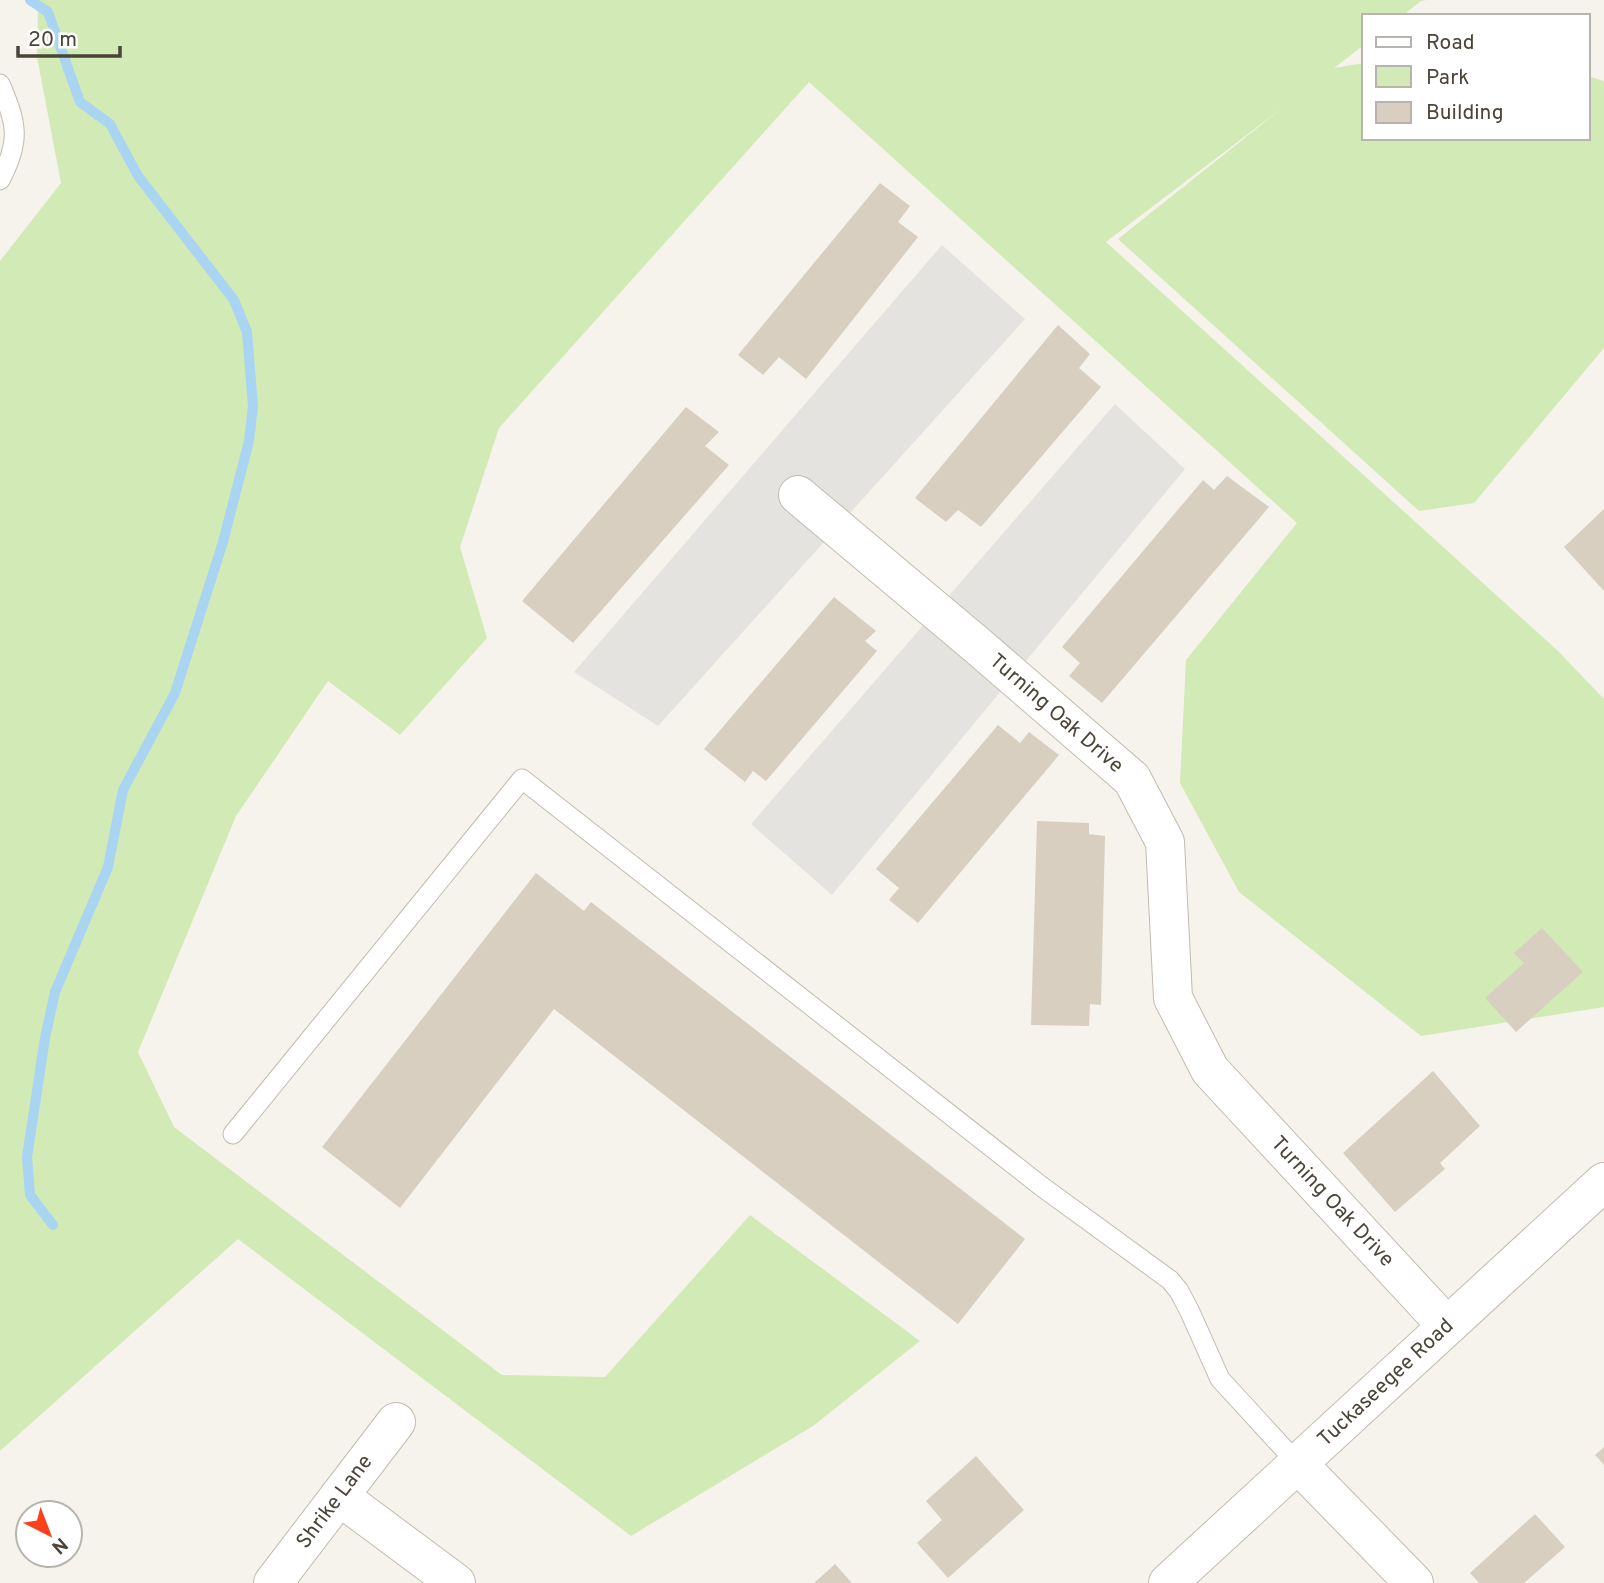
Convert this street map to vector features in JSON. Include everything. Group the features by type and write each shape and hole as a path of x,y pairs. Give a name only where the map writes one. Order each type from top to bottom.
{"street":[{"name":"Turning Oak Drive","path":"798,495 1132,779 1165,842 1173,998 1210,1070 1447,1326"},
{"name":"Tuckaseegee Road","path":"1168,1583 1604,1182"},
{"name":"Shrike Lane","path":"273,1583 396,1422"},
{"path":"1298,1464 1414,1583"},
{"path":"339,1496 456,1583"}],"lane":[{"path":"0,84 13,114 15,147 0,180"},
{"path":"233,1134 522,779 1041,1185 1170,1280 1190,1312 1220,1379 1298,1464"}],"green space":[{"path":"38,0 1427,0 1421,1 1405,14 1362,14 1362,47 1334,68 1362,63 1362,140 1590,140 1590,77 1604,81 1604,348 1474,503 1419,511 1118,239 1286,105 1106,242 1557,650 1604,699 1604,1007 1421,1036 1239,892 1180,783 1186,660 1297,523 809,82 499,428 460,547 487,638 400,735 328,681 236,816 138,1052 174,1127 502,1375 605,1377 750,1215 920,1341 813,1426 631,1536 238,1239 0,1451 0,261 61,183 37,57"}],"shaded area":[{"path":"942,245 1025,319 658,726 574,672"},
{"path":"1115,404 1185,469 832,895 751,824"}],"building":[{"path":"880,183 910,206 898,222 918,237 806,379 779,357 763,375 738,355"},
{"path":"1058,325 1090,354 1079,368 1101,387 981,527 958,510 946,522 915,498"},
{"path":"686,407 719,432 705,446 729,465 573,643 522,601"},
{"path":"1227,476 1269,507 1102,703 1069,676 1080,663 1062,647 1203,480 1214,490"},
{"path":"1604,509 1604,591 1564,547"},
{"path":"834,597 876,631 865,641 877,651 766,781 753,771 745,782 704,749"},
{"path":"998,725 1020,743 1029,732 1059,755 918,923 889,900 899,888 876,869"},
{"path":"1037,821 1089,823 1089,834 1105,836 1101,1005 1090,1004 1089,1026 1031,1025"},
{"path":"536,873 584,911 591,902 1025,1239 958,1324 554,1009 400,1208 322,1147"},
{"path":"1542,928 1583,972 1516,1032 1485,998 1524,963 1514,953"},
{"path":"1433,1071 1480,1126 1440,1163 1445,1169 1395,1212 1343,1153"},
{"path":"1604,1447 1604,1465 1595,1455"},
{"path":"976,1456 1024,1510 948,1578 917,1543 942,1520 926,1501"},
{"path":"1535,1514 1565,1547 1524,1583 1479,1583 1470,1573"},
{"path":"835,1564 852,1583 814,1583"}],"waterway":[{"path":"30,0 48,12 80,102 110,124 138,176 234,300 247,332 253,406 249,441 223,542 175,693 123,790 108,867 55,992 45,1038 27,1157 30,1195 53,1225"}]}
